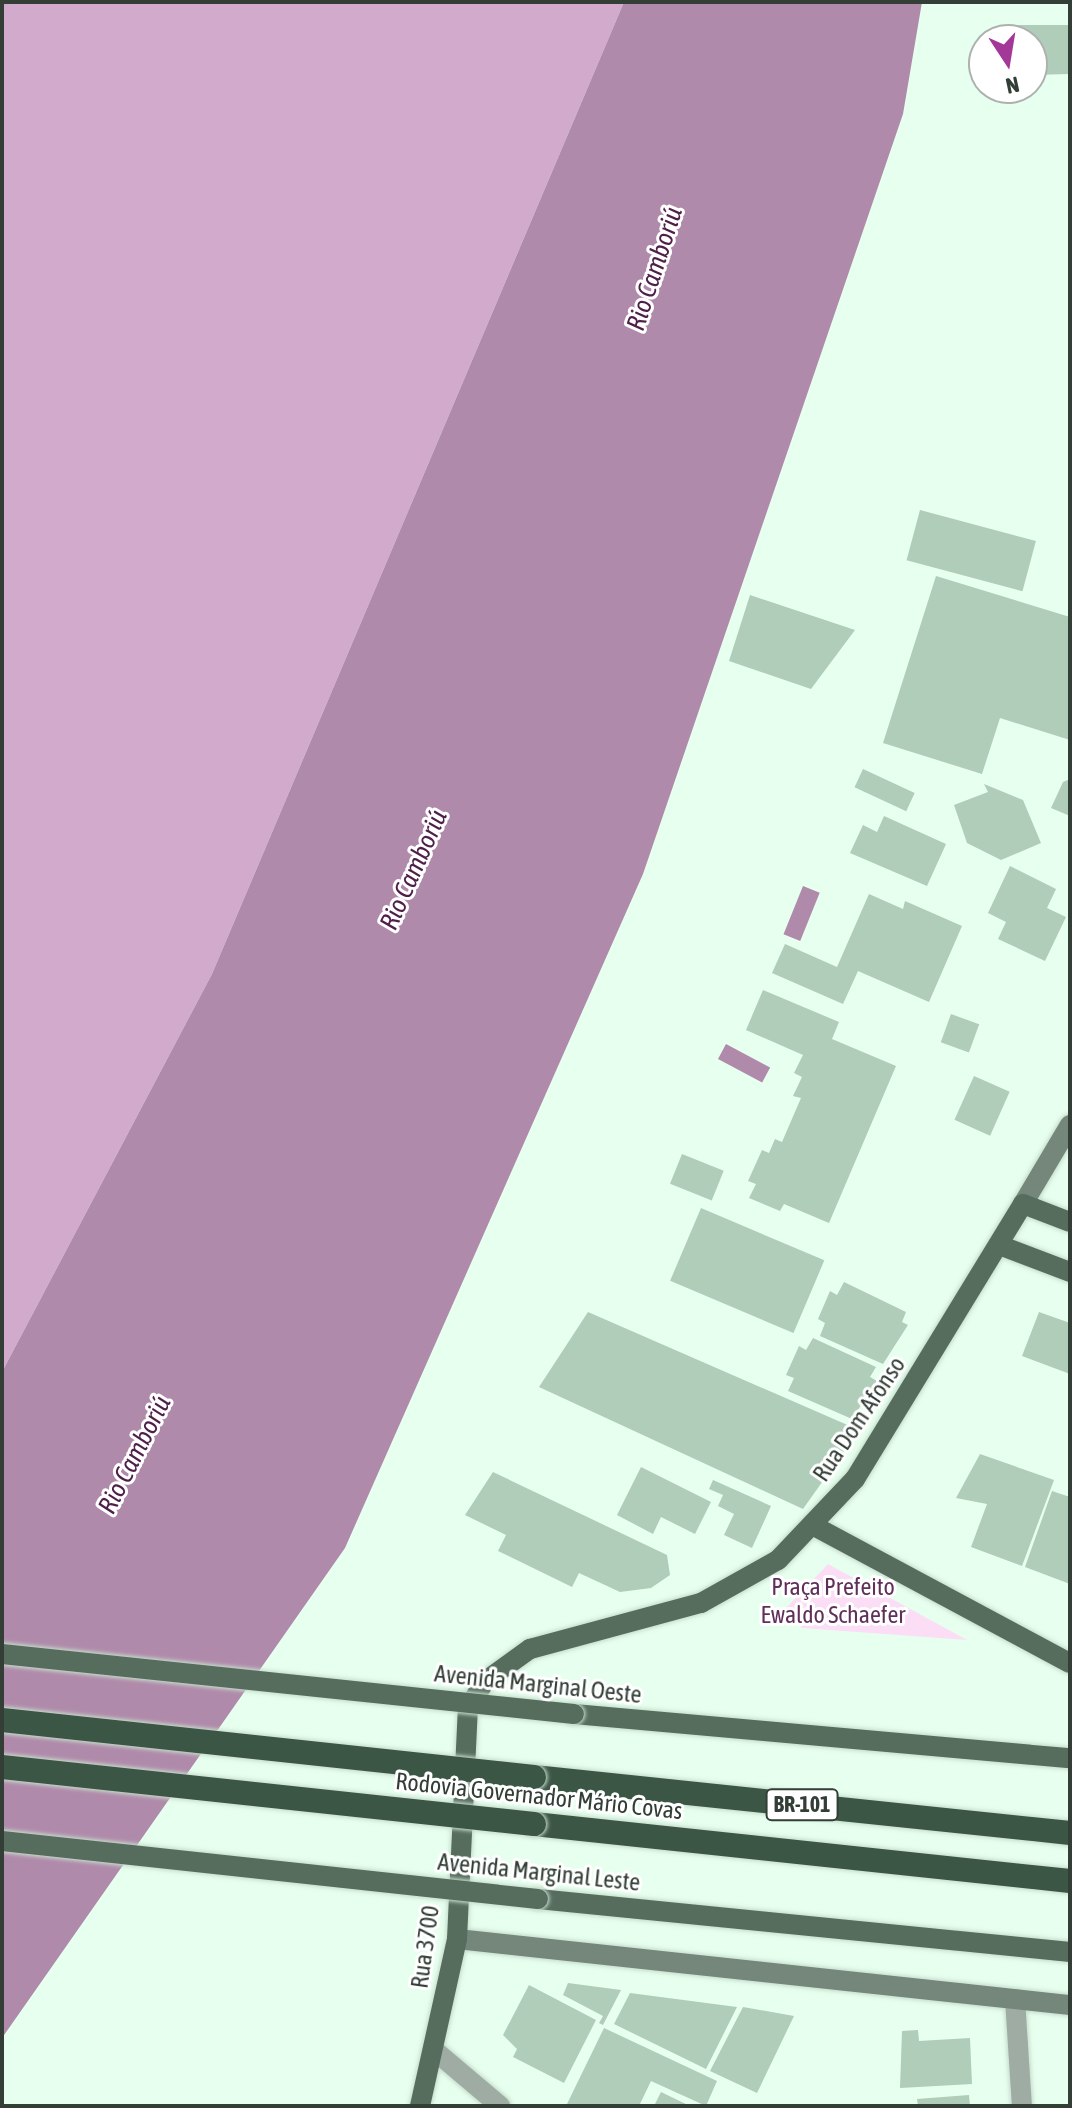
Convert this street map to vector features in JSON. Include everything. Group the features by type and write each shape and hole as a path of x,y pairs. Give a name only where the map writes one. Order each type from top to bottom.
{"highway":[{"name":"Rodovia Governador Mário Covas","path":"2,1720 1070,1833"},
{"name":"Rodovia Governador Mário Covas","path":"2,1767 1070,1881"}],"main road":[{"name":"Rua Dom Afonso","path":"464,1793 468,1709 484,1682 506,1662 559,1639 701,1603 744,1583 814,1526 872,1454 1070,1125"},
{"path":"1023,1204 1070,1222"},
{"path":"999,1245 1070,1272"},
{"path":"814,1526 1070,1663"},
{"name":"Avenida Marginal Oeste","path":"2,1654 574,1714 1070,1758"},
{"name":"Rua 3700","path":"420,2106 457,1939 464,1793"},
{"name":"Avenida Marginal Leste","path":"2,1841 1070,1952"},
{"path":"457,1939 1070,2005"}],"street":[{"path":"1015,1999 1022,2106"},
{"path":"434,2050 500,2106"}],"green space":[{"name":"Praça Prefeito Ewaldo Schaefer","path":"828,1564 967,1640 802,1628 786,1608"}],"shaded area":[{"path":"2,2 624,2 212,974 2,1372"}],"water":[{"name":"Rio Camboriú","path":"624,2 922,2 903,114 643,874 345,1548 2,2038 2,1372 212,974"},
{"path":"803,886 820,893 800,941 784,934"},
{"path":"726,1044 770,1067 762,1082 718,1059"}],"building":[{"path":"1048,25 1070,25 1070,74 1048,75"},
{"path":"920,510 1036,541 1022,591 907,560"},
{"path":"936,576 1070,617 1070,740 1000,718 982,774 883,743"},
{"path":"750,595 855,630 811,689 729,661"},
{"path":"863,769 915,793 906,811 855,787"},
{"path":"1070,779 1070,816 1051,808 1063,782"},
{"path":"984,784 1023,800 1041,843 1001,860 967,843 954,805 988,792"},
{"path":"884,816 946,844 927,886 850,853 863,825 877,832"},
{"path":"1010,866 1056,889 1047,908 1066,917 1045,961 998,939 1006,922 988,913"},
{"path":"869,894 903,909 905,901 962,926 929,1002 858,971 843,1004 772,973 785,944 837,967"},
{"path":"763,990 839,1022 832,1039 896,1066 829,1223 784,1204 780,1211 749,1198 756,1184 748,1181 762,1150 769,1153 775,1139 782,1142 801,1098 793,1096 802,1077 794,1073 803,1055 746,1030"},
{"path":"951,1014 979,1024 969,1052 941,1042"},
{"path":"974,1076 1010,1092 990,1136 954,1120"},
{"path":"682,1154 724,1171 712,1201 670,1184"},
{"path":"701,1208 824,1260 793,1333 670,1281"},
{"path":"844,1282 906,1312 902,1322 908,1325 883,1364 820,1336 825,1323 818,1319 830,1291 837,1295"},
{"path":"588,1312 859,1430 803,1509 539,1387"},
{"path":"1039,1312 1070,1323 1070,1374 1022,1356"},
{"path":"813,1338 876,1367 870,1377 877,1381 852,1419 788,1391 794,1378 786,1375 799,1346 806,1350"},
{"path":"980,1454 1054,1480 1022,1566 971,1547 987,1504 956,1498"},
{"path":"641,1467 711,1502 695,1534 661,1517 653,1534 617,1515"},
{"path":"493,1472 667,1555 670,1575 651,1588 620,1592 579,1573 572,1587 498,1551 506,1535 465,1515"},
{"path":"713,1480 771,1506 752,1548 724,1535 734,1514 718,1506 723,1495 709,1489"},
{"path":"1052,1491 1070,1497 1070,1584 1025,1567"},
{"path":"568,1983 621,1990 603,2025 599,2023 603,2016 563,1995"},
{"path":"529,1985 596,2020 564,2083 513,2057 517,2049 503,2035"},
{"path":"630,1993 737,2007 706,2069 614,2024"},
{"path":"743,2007 794,2016 757,2093 710,2071"},
{"path":"604,2028 717,2081 706,2106 651,2081 639,2106 567,2104"},
{"path":"918,2030 919,2041 970,2038 972,2084 900,2088 902,2031"},
{"path":"661,2092 690,2106 654,2106"},
{"path":"969,2095 970,2106 918,2106 917,2099"}]}
